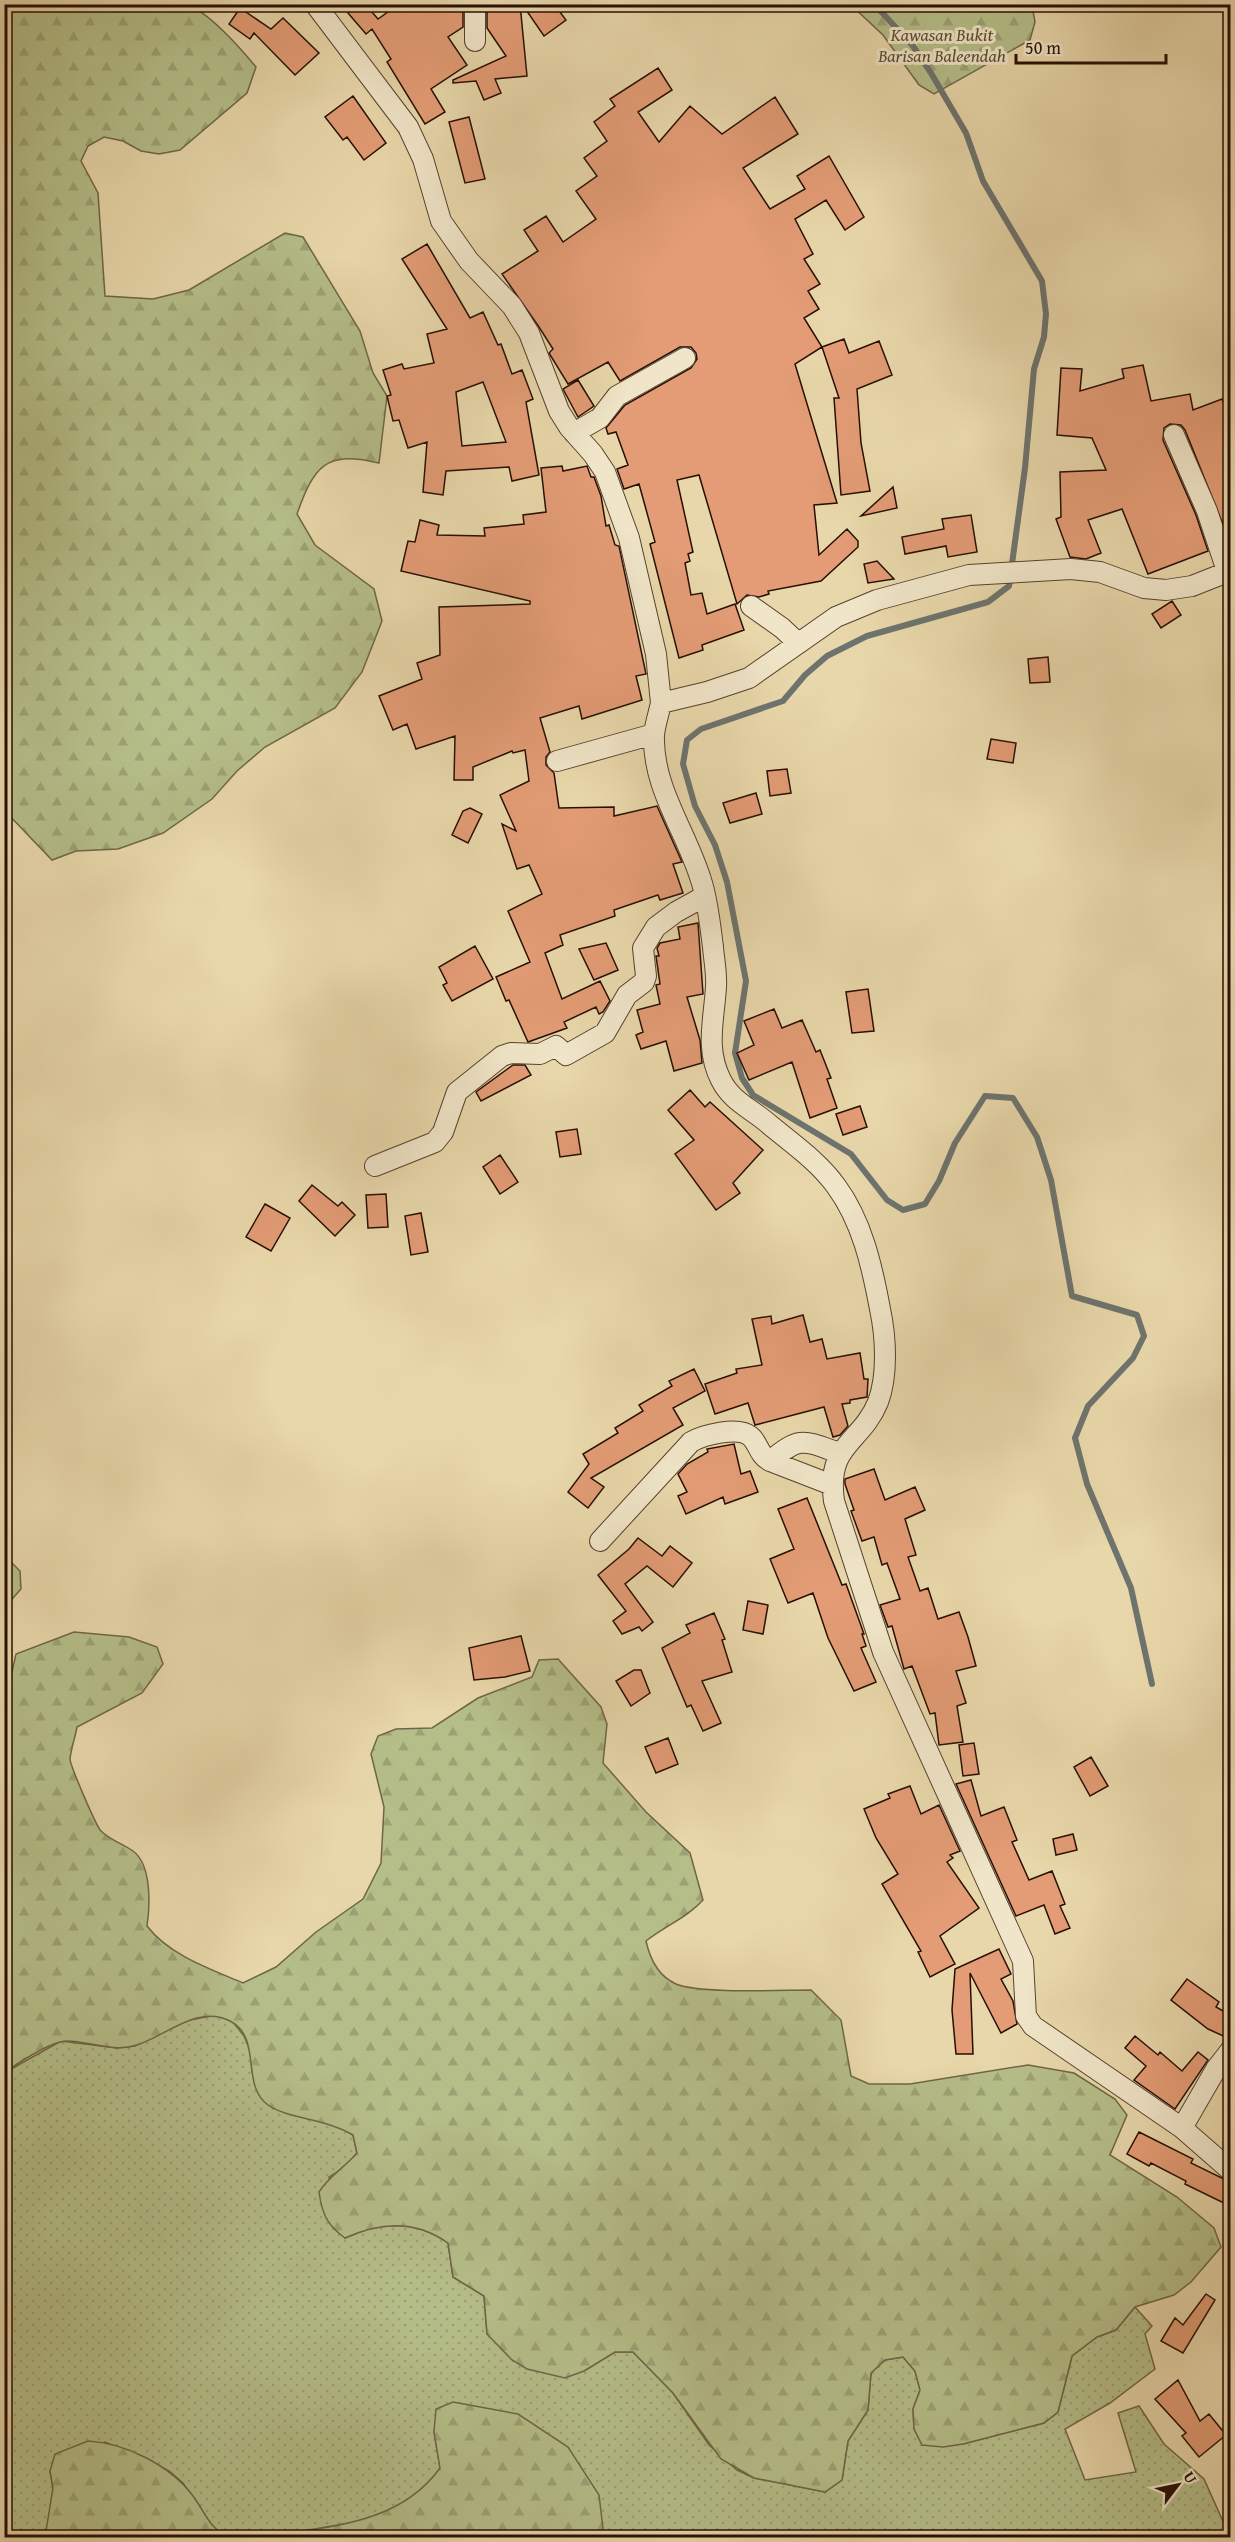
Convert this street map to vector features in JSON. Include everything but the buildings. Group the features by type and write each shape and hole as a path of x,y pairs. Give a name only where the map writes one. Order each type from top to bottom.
{"street":[{"path":"315,4 408,127 432,186 441,221 469,261 513,306 530,333 559,411 605,472 629,538 656,654 660,704 654,734 659,778 691,852 705,897 717,986 710,1042 713,1062 730,1096 769,1123 836,1185 852,1210 864,1242 881,1310 884,1384 877,1405 839,1453 832,1485 834,1501 884,1652 1023,1961 1026,2016 1034,2026 1182,2128 1230,2170"},
{"path":"475,4 476,40"},
{"path":"574,433 600,418 617,396 686,358"},
{"path":"660,704 749,678 764,669 796,642 836,617 877,600 953,578 991,572 1071,569 1100,572 1144,588 1166,590 1192,586 1229,571 1207,510 1174,435"},
{"path":"751,606 782,628 796,642"},
{"path":"556,761 654,734"},
{"path":"375,1166 435,1142 444,1132 457,1092 502,1056 512,1053 540,1054 556,1046 566,1054 605,1033 627,995 644,982 646,976 643,948 656,927 676,912 705,897"},
{"path":"600,1541 691,1442 702,1435 746,1434 752,1437 761,1456 832,1485"},
{"path":"770,1461 791,1444 804,1442 839,1453"},
{"path":"1182,2128 1216,2069 1230,2051"}],"green space":[{"path":"183,4 192,7 222,30 256,67 247,93 180,150 159,154 141,151 123,141 104,137 88,146 81,161 98,193 105,296 153,299 189,290 285,233 303,237 360,331 373,373 387,396 379,463 361,459 346,459 324,466 316,473 297,514 315,545 374,589 382,621 362,672 335,708 265,747 237,771 212,799 163,833 118,849 76,851 52,860 5,811 5,5 128,5 147,8"},
{"name":"Kawasan Bukit Barisan Baleendah","path":"851,5 1032,5 1035,22 1030,40 934,94 919,85 883,35"},
{"path":"4,1555 20,1571 21,1589 5,1607"},
{"path":"74,1632 129,1637 157,1647 163,1664 142,1693 77,1727 70,1759 101,1831 133,1851 144,1866 149,1897 147,1926 167,1945 191,1960 243,1983 276,1967 316,1932 363,1899 381,1863 384,1807 371,1754 378,1736 396,1729 432,1728 478,1698 532,1677 539,1660 558,1659 601,1707 607,1724 603,1763 646,1812 690,1853 703,1900 646,1941 653,1960 664,1976 676,1984 703,1989 811,1990 841,2020 851,2076 869,2084 910,2084 1028,2065 1074,2073 1115,2099 1127,2115 1110,2155 1177,2197 1214,2228 1221,2247 1191,2282 1174,2295 1135,2307 1116,2330 1097,2337 1072,2356 1058,2412 1044,2423 963,2444 943,2447 922,2445 914,2429 913,2409 920,2390 915,2371 903,2357 885,2360 871,2373 868,2410 848,2441 842,2480 825,2492 754,2478 721,2459 673,2393 633,2352 615,2352 584,2371 565,2378 527,2369 512,2360 487,2334 484,2296 453,2277 448,2243 423,2230 398,2226 371,2229 345,2238 330,2224 324,2213 319,2192 327,2181 357,2153 353,2135 332,2126 276,2110 268,2105 255,2086 246,2038 230,2021 206,2016 194,2019 148,2041 127,2047 116,2048 68,2041 60,2042 31,2055 5,2073 5,1681 12,1672 16,1654"},
{"path":"217,2015 233,2022 244,2036 251,2053 252,2072 285,2111 338,2126 353,2135 357,2153 345,2167 329,2177 345,2238 371,2229 398,2226 423,2230 448,2243 453,2277 484,2296 487,2334 584,2371 615,2352 633,2352 673,2393 709,2445 737,2470 754,2478 825,2492 842,2480 848,2441 868,2410 871,2373 885,2360 903,2357 915,2371 920,2390 913,2409 914,2429 923,2445 963,2444 1044,2423 1058,2412 1072,2356 1097,2337 1116,2330 1135,2307 1152,2326 1145,2334 1155,2369 1110,2403 1065,2429 1085,2480 1136,2472 1118,2413 1139,2406 1164,2444 1204,2479 1230,2537 604,2537 434,2432 440,2468 430,2483 400,2506 367,2520 268,2537 229,2537 217,2533 183,2483 169,2471 105,2442 50,2471 53,2488 48,2535 5,2537 4,2073 61,2041 117,2048 135,2046 184,2021"},
{"path":"453,2402 518,2414 568,2447 599,2495 604,2537 268,2537 362,2519 384,2512 405,2501 424,2487 440,2468 434,2432 436,2409"},
{"path":"88,2441 132,2451 160,2466 184,2485 212,2525 229,2537 45,2537 53,2488 50,2471 55,2454"}],"waterway":[{"path":"874,4 913,46 931,73 966,133 983,181 1042,281 1046,314 1044,337 1034,369 1025,468 1009,586 988,602 867,636 827,656 805,675 783,701 701,729 687,740 683,764 695,806 715,845 727,882 746,981 735,1053 742,1078 753,1095 851,1154 887,1200 903,1210 925,1204 939,1181 955,1143 985,1096 1013,1098 1037,1137 1051,1180 1072,1296 1137,1315 1144,1336 1133,1358 1088,1406 1075,1438 1087,1484 1131,1588 1152,1684"}]}
